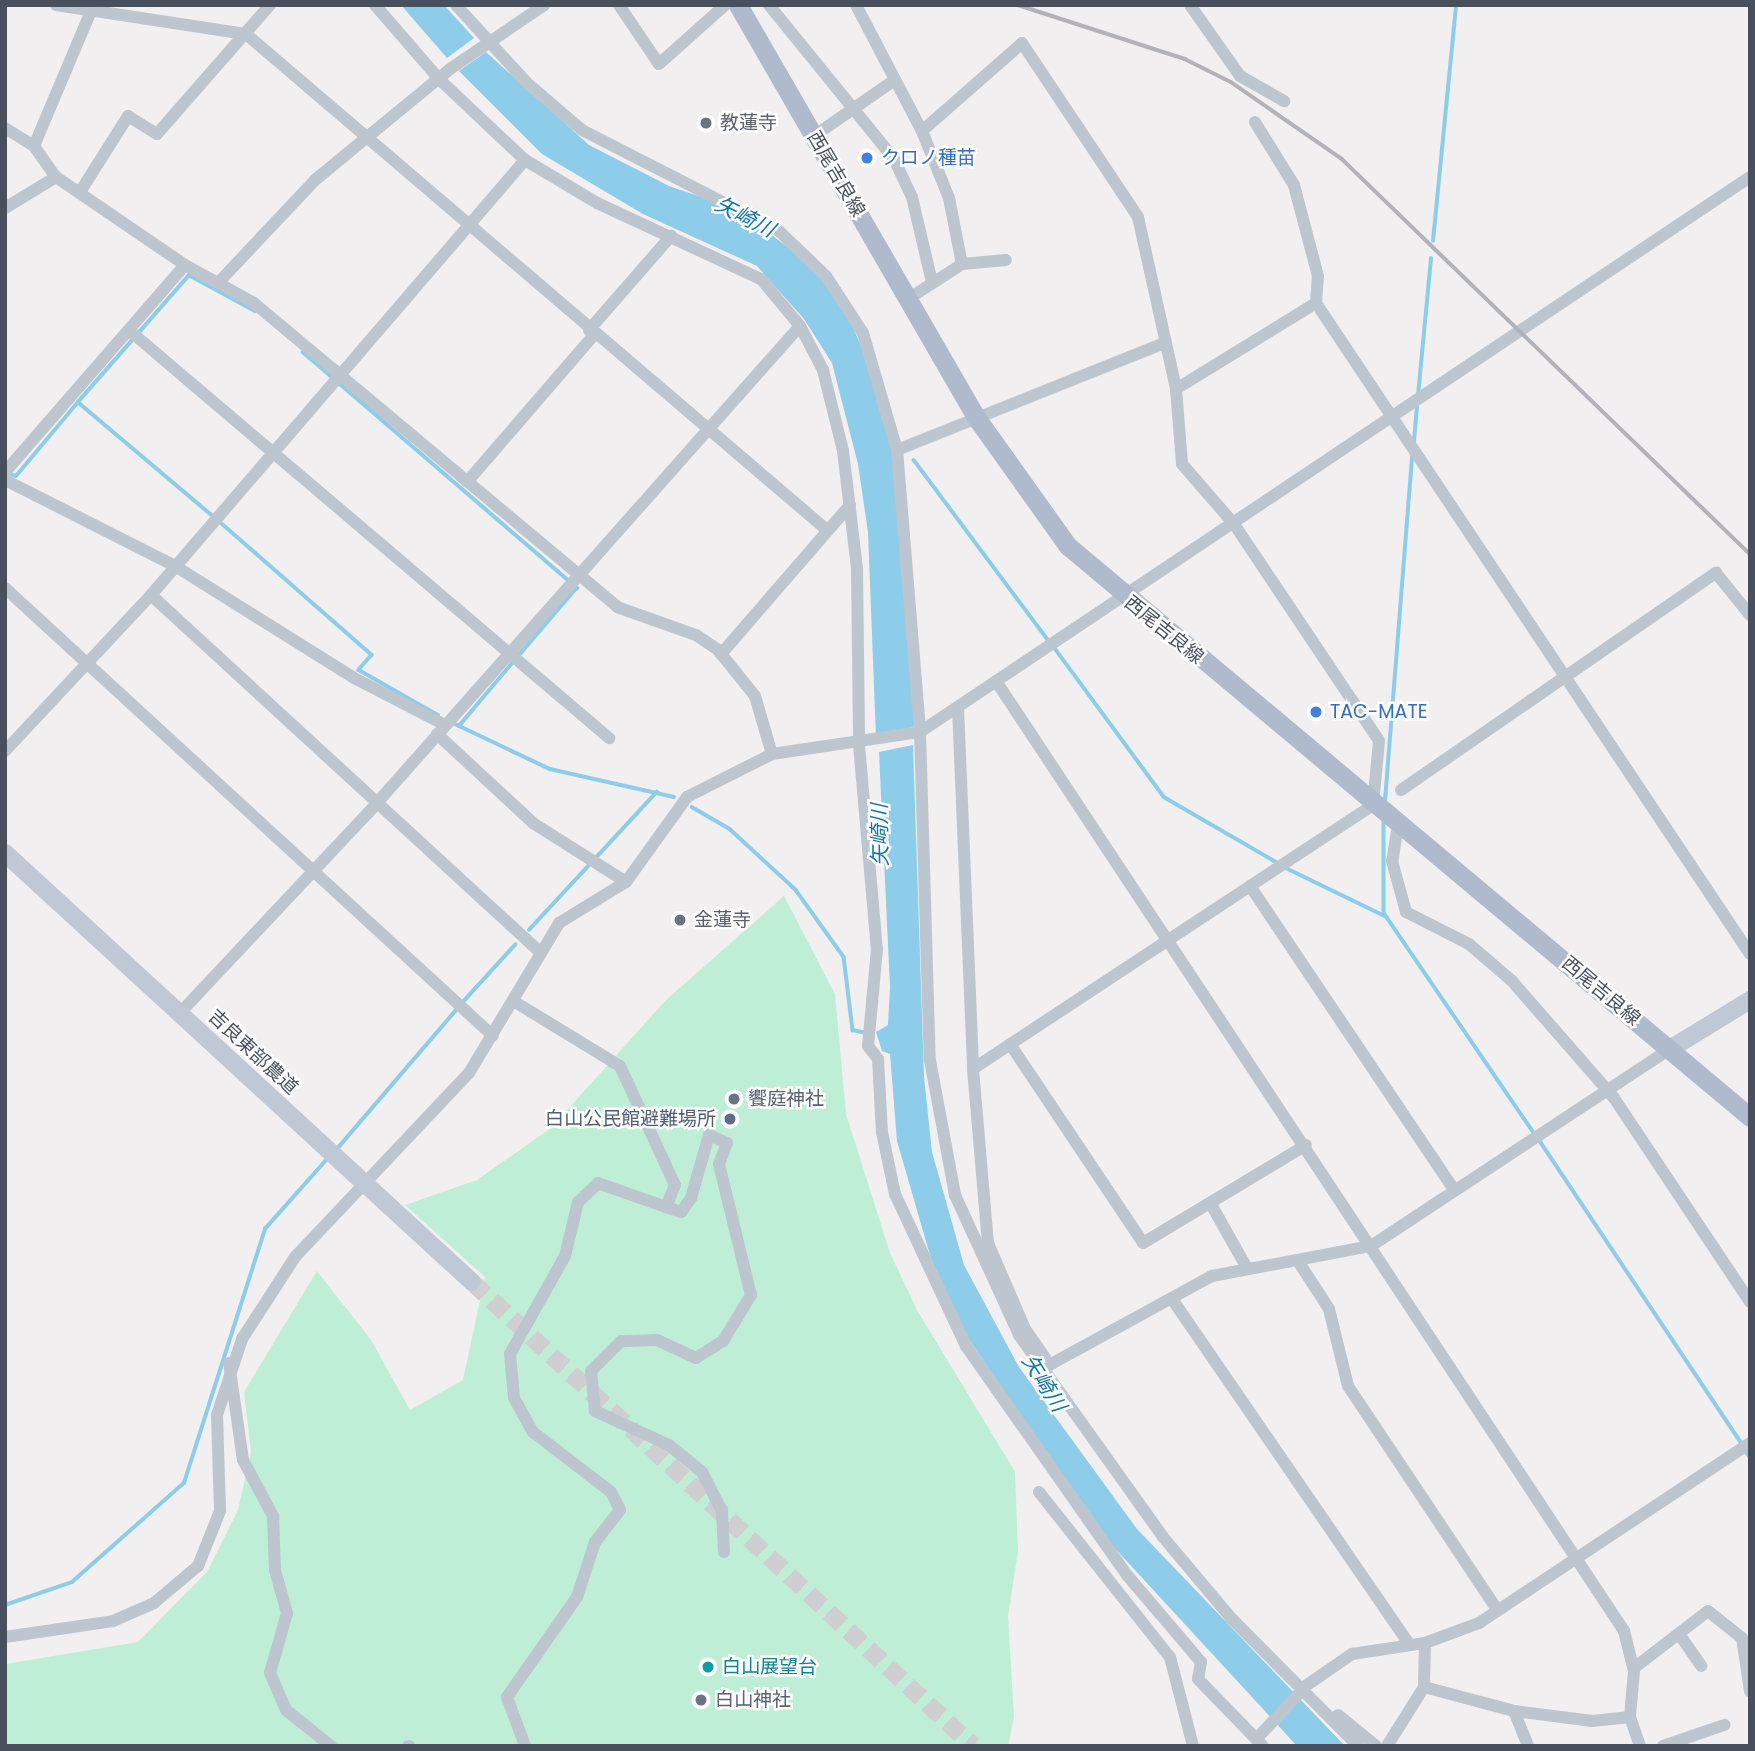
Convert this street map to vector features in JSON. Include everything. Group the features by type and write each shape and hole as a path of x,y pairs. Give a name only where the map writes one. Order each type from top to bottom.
{"main road":[{"name":"西尾吉良線","path":"738,5 978,420 1068,546 1122,596 1750,1117"}],"street":[{"path":"56,5 92,8 246,34 468,228 827,530"},
{"path":"80,192 128,117 157,134 270,5"},
{"path":"375,5 440,80 525,160 671,236 761,279 800,326 823,370 850,505 859,745 877,949 868,1045 878,1059 882,1132 912,1240 966,1346 1127,1574 1201,1662 1198,1679 1256,1741 1307,1685 1352,1654 1408,1643 1425,1643 1498,1611 1750,1443"},
{"path":"456,5 484,45 582,130 632,160 750,211 804,252 863,333 897,450 915,734 930,1060 939,1132 967,1229 1001,1305 1194,1577 1358,1746"},
{"path":"219,282 315,180 440,80 450,69 544,5"},
{"path":"620,5 659,64 725,5"},
{"path":"769,5 894,159 912,197 932,282"},
{"path":"856,5 893,81 922,131 949,198 962,264"},
{"path":"1190,5 1240,76 1284,101"},
{"path":"34,146 92,8"},
{"path":"922,131 1022,43 1138,217 1161,344 1176,389 1182,464 1234,524 1379,741 1373,805 973,1069"},
{"path":"814,136 893,81"},
{"path":"1255,122 1294,185 1318,276 1316,303 1396,414 1400,434 1750,954"},
{"path":"5,128 34,146 56,177 185,265 219,282 338,375 617,607 696,635 721,654 755,696 772,754"},
{"path":"5,751 151,595 525,160"},
{"path":"5,208 56,177"},
{"path":"5,1637 113,1621 154,1603 198,1566 220,1511 217,1415 229,1363 295,1257 448,1097 493,1036 541,953 570,914 626,882 687,797 772,754 859,745 915,734 1234,524 1750,177"},
{"path":"467,482 671,236"},
{"path":"908,299 962,264 1006,260"},
{"path":"5,472 185,265"},
{"path":"1176,389 1316,303"},
{"path":"180,1013 313,873 513,653 577,576 709,432 800,326"},
{"path":"130,331 610,738"},
{"path":"897,450 978,420 1096,366 1161,344"},
{"path":"5,480 176,566 441,730 533,823 626,882"},
{"path":"721,654 850,505"},
{"path":"1401,790 1563,675 1716,573 1750,615"},
{"path":"5,587 493,1036"},
{"path":"151,595 541,953"},
{"path":"996,681 1306,1145 1624,1631 1634,1668 1630,1717 1640,1746"},
{"path":"958,708 973,1069 988,1243 1025,1329 1046,1366"},
{"path":"1396,823 1392,861 1406,912 1469,944 1512,982 1606,1090 1750,1302"},
{"name":"吉良東部農道","path":"5,853 362,1184 472,1282"},
{"path":"1250,886 1454,1190"},
{"path":"1046,1366 1212,1276 1371,1246 1606,1090 1750,1000"},
{"path":"515,1002 620,1066 675,1185 666,1207"},
{"path":"1010,1044 1143,1243 1212,1206 1306,1145"},
{"path":"525,1746 507,1697 571,1608 595,1542 620,1510 611,1492 533,1432 514,1398 510,1354 565,1256 578,1202 598,1183 681,1212 691,1198 709,1135 727,1143 719,1164 751,1295 723,1341 696,1358 657,1340 621,1341 591,1371 595,1411 669,1446 702,1472 722,1511 724,1552"},
{"path":"1212,1206 1247,1268"},
{"path":"1298,1261 1329,1309 1348,1386 1498,1611"},
{"path":"1172,1298 1408,1643"},
{"path":"229,1363 243,1460 273,1516 275,1570 287,1613 270,1672 286,1710 331,1746"},
{"path":"1039,1492 1170,1657 1193,1746"},
{"path":"1634,1668 1703,1611 1738,1633 1750,1690"},
{"path":"1679,1633 1701,1666"},
{"path":"1387,1746 1424,1687 1425,1643"},
{"path":"1424,1687 1514,1711 1592,1721 1630,1717"},
{"path":"1514,1711 1528,1746"},
{"path":"1329,1714 1376,1746"},
{"path":"1662,1746 1724,1725"}],"green space":[{"path":"784,896 835,994 846,1114 890,1253 917,1310 1015,1472 1018,1551 1008,1616 1014,1717 1008,1746 5,1746 5,1664 138,1642 207,1572 238,1510 251,1452 244,1392 317,1271 371,1340 410,1410 463,1380 485,1277 405,1205 477,1180 551,1128 666,1000"}],"water":[{"path":"401,5 444,5 474,38 447,58"},
{"name":"矢崎川","path":"486,52 589,145 669,186 731,207 764,229 812,266 846,311 883,397 896,477 916,726 876,738 868,532 858,464 832,363 804,319 757,266 643,214 542,154 459,71"},
{"path":"913,745 924,1077 932,1152 964,1265 1019,1367 1137,1529 1345,1746 1297,1746 1098,1530 966,1335 934,1269 897,1141 890,1054 882,1051 876,1032 888,1025 890,987 879,752"}],"waterway":[{"path":"1433,241 1456,5"},
{"path":"1418,396 1431,259"},
{"path":"78,402 189,275 255,311"},
{"path":"303,352 577,588 519,656"},
{"path":"7,473 16,476 78,402 213,516"},
{"path":"1414,441 1417,404"},
{"path":"1385,801 1412,456"},
{"path":"914,460 1049,641"},
{"path":"219,521 372,655 359,670 438,715"},
{"path":"1054,647 1164,797 1278,863"},
{"path":"459,726 514,661"},
{"path":"451,722 550,769 674,797"},
{"path":"529,930 657,792"},
{"path":"692,807 730,829 796,890 844,957 853,1030 866,1033"},
{"path":"1384,819 1384,913 1535,1134"},
{"path":"1284,867 1387,917"},
{"path":"462,1003 515,945"},
{"path":"337,1149 457,1009"},
{"path":"1540,1141 1741,1442"},
{"path":"5,1605 72,1582 184,1483 265,1229 329,1157"},
{"path":"1747,1453 1750,1457"}],"tunnel":[{"path":"472,1282 973,1746"}],"railway":[{"path":"1018,5 1185,59 1231,82 1342,159 1750,554"}],"place":[{"name":"教蓮寺","path":"706,123"},
{"name":"クロノ種苗","path":"867,158"},
{"name":"TAC-MATE","path":"1316,712"},
{"name":"金蓮寺","path":"680,920"},
{"name":"饗庭神社","path":"734,1099"},
{"name":"白山公民館避難場所","path":"730,1119"},
{"name":"白山展望台","path":"708,1667"},
{"name":"白山神社","path":"701,1700"}]}
